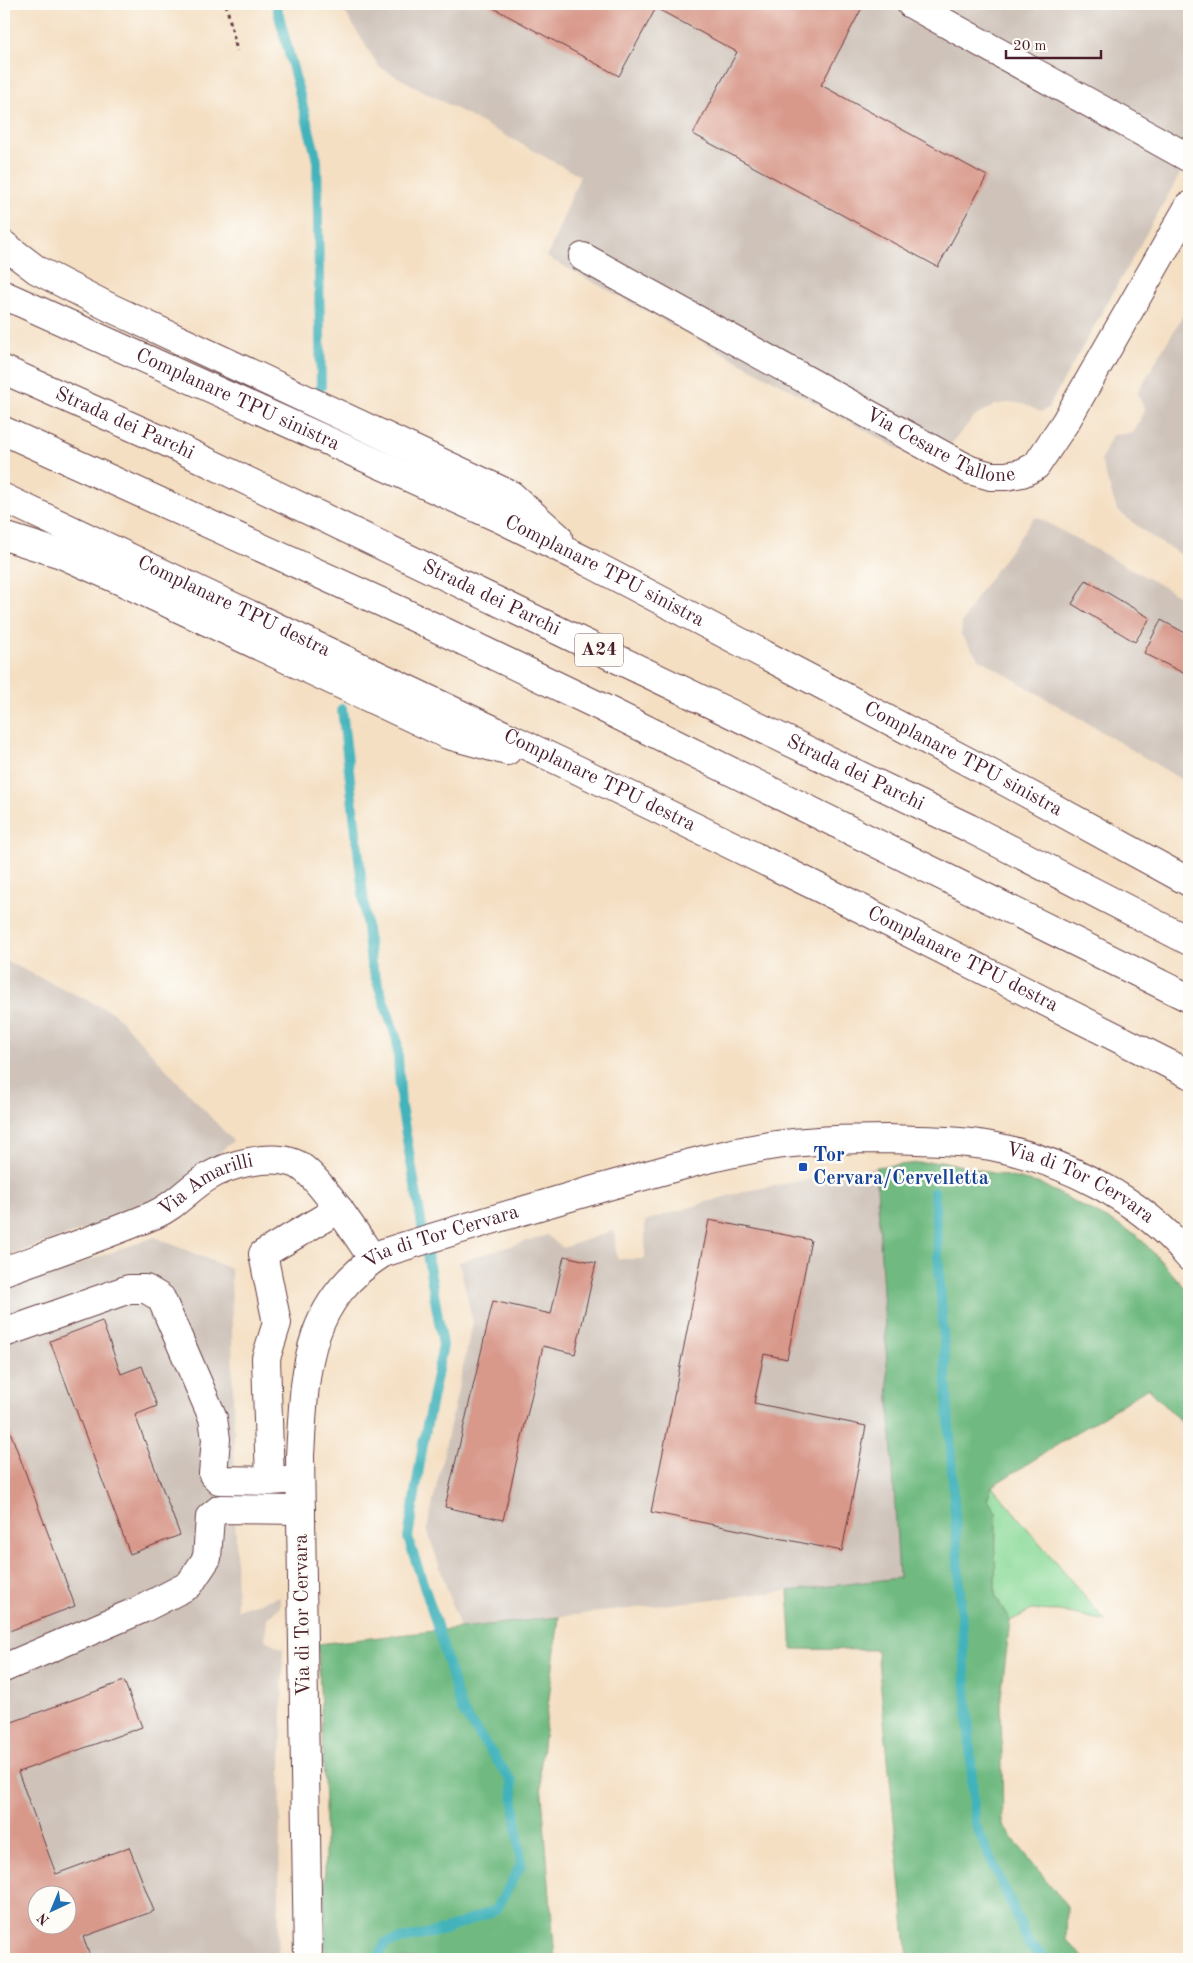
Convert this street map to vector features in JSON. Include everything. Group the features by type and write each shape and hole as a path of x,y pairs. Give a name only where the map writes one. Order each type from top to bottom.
{"main road":[{"path":"911,4 1189,158"},
{"name":"Via Cesare Tallone","path":"583,256 970,470 991,476 1006,476 1022,473 1036,466 1066,422 1189,206"},
{"path":"4,245 36,270 111,308 511,495 588,562"},
{"name":"Complanare TPU sinistra","path":"4,295 501,519 588,562 1008,783 1189,882"},
{"name":"Strada dei Parchi","path":"4,370 173,446 969,828 1189,941"},
{"name":"A24","path":"4,431 402,612 624,718 1189,998"},
{"name":"Complanare TPU destra","path":"4,498 580,771 844,900 1189,1074"},
{"path":"4,536 61,554 448,735 580,771"},
{"name":"Via di Tor Cervara","path":"308,1959 300,1479 304,1389 316,1331 334,1299 358,1272 378,1256 486,1221 633,1179 738,1152 778,1145 858,1139 902,1139 990,1146 1031,1156 1069,1170 1112,1192 1152,1219 1189,1257"},
{"name":"Via Amarilli","path":"4,1270 95,1240 157,1214 208,1176 249,1162 269,1159 297,1163 319,1184 378,1256"},
{"path":"270,1481 266,1358 277,1323 263,1254 339,1209"},
{"path":"4,1333 129,1289 146,1289 161,1298 213,1418 216,1439 213,1474 208,1482 210,1517 207,1558 189,1585 142,1609 4,1668"},
{"path":"213,1474 219,1480 270,1481 300,1479"},
{"path":"210,1517 220,1509 301,1510"}],"path":[{"path":"226,4 237,50"}],"shaded area":[{"path":"340,4 1189,4 1189,158 1048,408 1041,412 1026,405 1013,402 995,405 974,417 951,444 934,435 914,457 547,257 580,176 379,67"},
{"path":"1189,305 1189,559 1153,538 1117,510 1101,461 1112,435 1133,433 1145,410 1137,393"},
{"path":"1037,517 1189,601 1189,784 978,658 961,635 962,623 977,596 1032,520"},
{"path":"4,960 114,1013 233,1141 161,1203 4,1257"},
{"path":"876,1167 899,1578 460,1628 427,1529 473,1322 459,1262 547,1235 563,1248 614,1230 617,1259 645,1259 645,1221 740,1192"},
{"path":"155,1237 231,1269 237,1610 280,1596 280,1607 267,1618 265,1640 283,1649 278,1959 4,1959 4,1290"}],"green space":[{"path":"941,1161 1041,1184 1137,1235 1189,1292 1189,1430 1148,1388 992,1486 987,1499 996,1512 995,1595 1010,1621 1001,1697 1003,1826 1067,1906 1066,1939 1085,1959 908,1959 877,1650 792,1649 788,1591 899,1578 876,1167"},
{"path":"992,1486 1105,1621 1060,1611 1032,1610 1010,1621 995,1595 996,1512 987,1499"},
{"path":"559,1617 540,1770 555,1959 325,1959 325,1803 318,1644"}],"building":[{"path":"486,4 864,4 821,85 987,176 938,267 693,134 737,52 656,8 619,76"},
{"path":"1086,580 1150,618 1135,642 1072,604"},
{"path":"1161,620 1189,635 1189,676 1144,653"},
{"path":"709,1220 811,1240 787,1359 764,1354 754,1403 866,1426 842,1551 651,1512"},
{"path":"564,1256 596,1263 575,1354 543,1346 503,1520 445,1507 493,1301 551,1314"},
{"path":"102,1321 121,1374 142,1366 157,1406 135,1415 180,1535 130,1554 50,1341"},
{"path":"4,1415 75,1606 4,1633"},
{"path":"124,1681 142,1727 18,1772 56,1874 129,1847 154,1911 83,1937 91,1959 4,1959 4,1725"}],"waterway":[{"path":"276,4 317,160 321,387"},
{"path":"342,709 371,964 397,1040 401,1106 443,1345 423,1444 408,1538 435,1619 461,1709 512,1782 521,1865 496,1910 444,1930 385,1943 378,1959"},
{"path":"934,1192 975,1824 1030,1946 1046,1959"}],"place":[{"name":"Tor Cervara/Cervelletta","path":"803,1167"}]}
